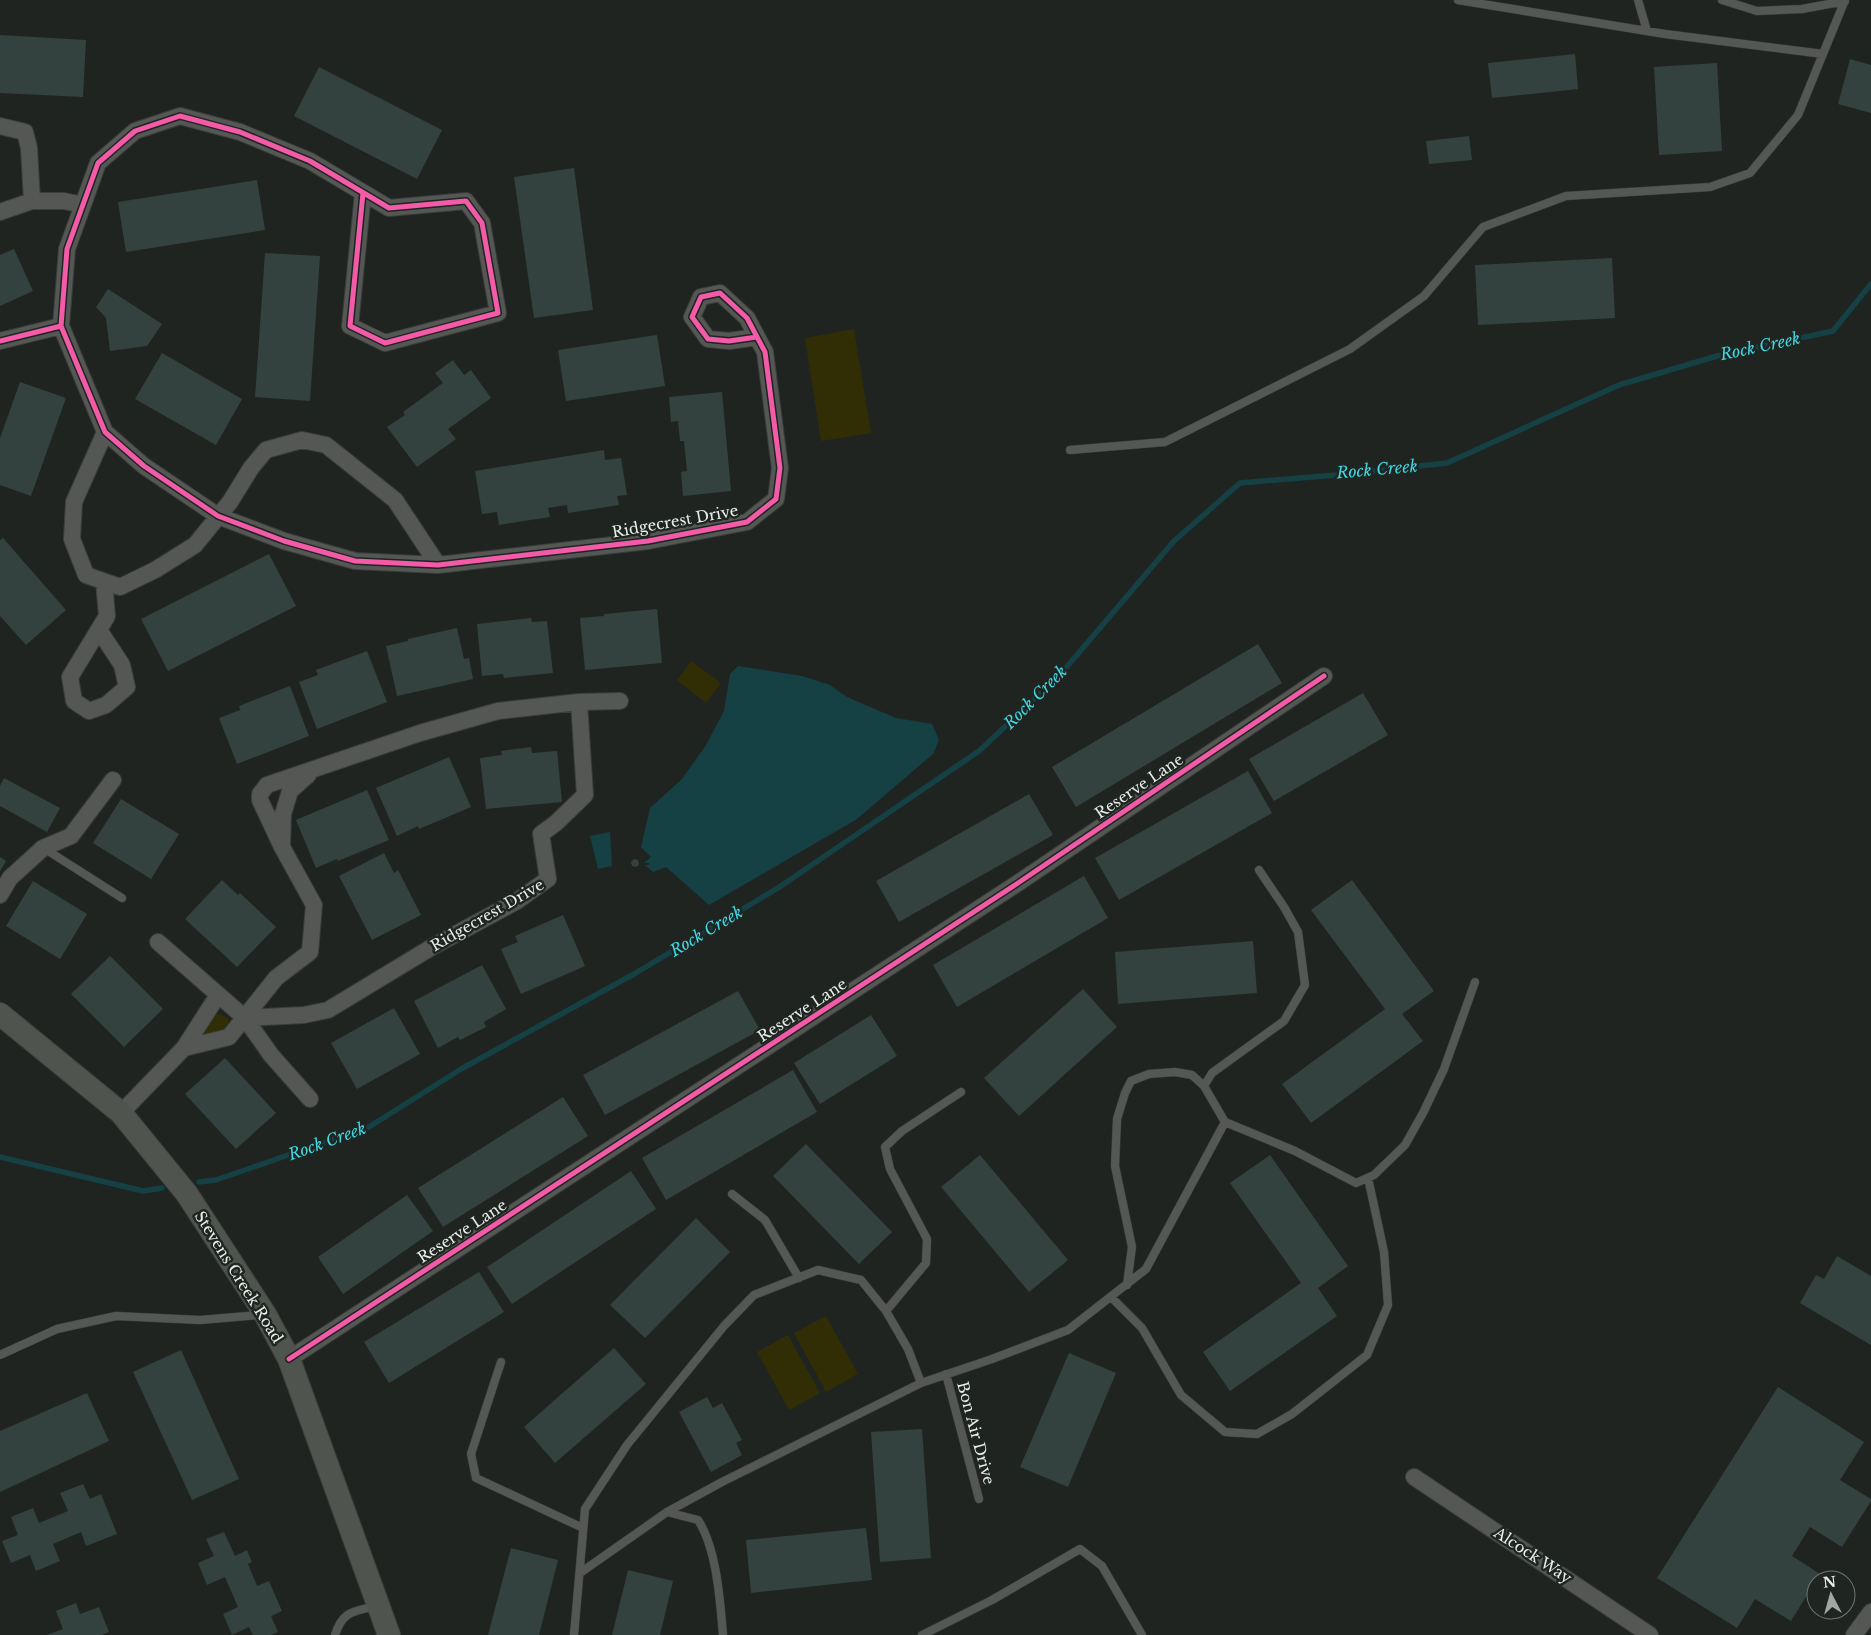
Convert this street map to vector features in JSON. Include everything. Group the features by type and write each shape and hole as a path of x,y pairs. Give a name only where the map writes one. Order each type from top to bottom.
{"street":[{"name":"Ridgecrest Drive","path":"363,193 350,326 384,343 498,313 482,223 466,202 389,208 310,161 240,132 180,116 136,131 98,163 67,249 61,326 105,432 144,466 218,516 284,540 355,561 438,565 648,541 746,522 776,498 780,468 765,352 757,337"},
{"path":"0,126 25,132 29,148 32,201"},
{"path":"0,212 32,201 64,201 83,205"},
{"path":"0,341 61,326"},
{"path":"105,432 74,502 72,539 86,575 120,587 155,570 195,544 230,502 251,468 266,450 302,440 326,445 395,500 438,565"},
{"path":"99,630 122,665 126,687 106,705 89,711 74,701 70,677 107,616 104,582"},
{"name":"Reserve Lane","path":"289,1359 1018,883 1324,676"},
{"path":"184,1048 229,1037 276,978 310,952 314,905 260,800 260,794 267,785 420,733 498,711 579,702 620,701"},
{"name":"Ridgecrest Drive","path":"245,1018 304,1015 328,1010 432,947 517,901 548,879 541,834 556,823 584,795 579,702"},
{"path":"282,846 283,814 290,791 313,770"},
{"path":"0,896 10,878 43,848 71,836 113,780"},
{"path":"158,942 245,1018 271,1055 310,1099"},
{"path":"121,1113 184,1048 218,995"},
{"name":"Stevens Creek Road","path":"0,1014 121,1113 187,1194 265,1314 289,1359 389,1635"},
{"name":"Alcock Way","path":"1414,1477 1650,1635"},
{"path":"1854,1635 1871,1612"}],"lane":[{"path":"1458,0 1647,31 1823,54"},
{"path":"1638,0 1647,31"},
{"path":"1722,0 1757,10 1802,9 1845,0"},
{"path":"1070,450 1165,442 1350,349 1424,296 1483,227 1566,196 1710,187 1750,173 1798,116 1845,0"},
{"path":"43,848 122,898"},
{"path":"1204,1086 1212,1073 1284,1021 1305,985 1298,932 1259,870"},
{"path":"1127,1285 1132,1247 1115,1166 1117,1119 1131,1081 1149,1074 1175,1072 1192,1075 1204,1086 1225,1122 1295,1151 1356,1183 1374,1175 1405,1145 1444,1069 1475,982"},
{"path":"886,1311 926,1263 928,1239 890,1169 885,1147 902,1131 961,1092"},
{"path":"580,1573 667,1512 722,1482 921,1383 992,1359 1068,1330 1146,1269 1225,1122"},
{"path":"1111,1297 1142,1328 1181,1395 1226,1432 1257,1434 1292,1414 1367,1355 1388,1306 1384,1252 1368,1178"},
{"path":"732,1194 765,1220 799,1278"},
{"path":"574,1635 584,1510 628,1445 724,1326 754,1295 818,1270 861,1280 886,1311 908,1349 921,1383"},
{"path":"0,1355 57,1329 116,1316 200,1320 265,1314"},
{"path":"501,1362 471,1454 476,1478 583,1528"},
{"name":"Bon Air Drive","path":"946,1374 979,1499"},
{"path":"667,1512 698,1520 705,1530 719,1586 723,1635"},
{"path":"922,1635 992,1600 1080,1549 1102,1566 1142,1635"},
{"path":"335,1635 337,1628 347,1614 378,1605"}],"shaded area":[{"path":"854,329 871,433 821,441 805,338"},
{"path":"691,661 721,683 706,703 677,680"},
{"path":"220,1014 228,1018 228,1027 218,1034 205,1037 202,1031 213,1015"},
{"path":"826,1316 858,1374 826,1392 794,1333"},
{"path":"788,1335 820,1393 789,1410 757,1352"}],"water":[{"path":"738,666 802,676 830,685 847,697 896,718 932,724 939,740 933,754 857,819 709,905 666,867 653,872 645,865 649,865 649,863 644,863 651,857 641,847 650,808 682,779 706,745 724,711 730,674"},
{"path":"610,832 612,866 598,869 590,836"}],"building":[{"path":"0,35 86,40 83,97 0,93"},
{"path":"1575,54 1578,89 1492,98 1488,63"},
{"path":"1850,59 1871,65 1871,113 1838,104"},
{"path":"1717,63 1722,151 1659,155 1654,67"},
{"path":"319,67 442,130 417,179 294,116"},
{"path":"1469,136 1472,160 1429,164 1426,141"},
{"path":"574,168 593,310 534,318 514,177"},
{"path":"257,180 265,230 126,252 118,202"},
{"path":"14,249 33,291 0,306 0,255"},
{"path":"265,253 320,256 310,401 255,397"},
{"path":"1612,258 1615,318 1478,325 1475,265"},
{"path":"108,289 162,324 147,346 110,351 106,318 96,307"},
{"path":"657,335 665,386 566,401 558,350"},
{"path":"162,353 242,399 216,445 135,399"},
{"path":"453,360 464,375 471,370 491,398 448,429 456,439 417,467 387,427 405,415 403,412 443,383 435,373"},
{"path":"20,382 66,398 31,496 0,485 0,438"},
{"path":"722,392 731,491 683,496 681,472 687,471 684,441 680,441 678,421 671,422 669,397"},
{"path":"604,450 605,460 621,458 627,495 617,496 619,505 568,513 567,505 548,508 550,517 499,525 497,512 482,514 475,471"},
{"path":"3,538 66,610 26,645 0,616 0,540"},
{"path":"269,554 296,606 168,671 141,619"},
{"path":"657,609 662,663 585,670 580,618"},
{"path":"531,618 532,622 547,621 553,673 504,678 503,674 482,676 477,624"},
{"path":"457,628 464,659 469,658 473,679 397,696 386,646"},
{"path":"1258,644 1282,683 1076,807 1052,767"},
{"path":"367,651 387,702 317,729 299,682 318,675 316,670"},
{"path":"290,686 309,736 237,764 219,718 240,710 239,706"},
{"path":"1363,693 1388,735 1274,801 1249,759"},
{"path":"531,747 532,753 557,751 562,802 486,809 480,758 502,755 501,751"},
{"path":"449,757 471,807 419,829 418,826 397,836 376,788"},
{"path":"1248,771 1272,813 1119,900 1095,858"},
{"path":"4,778 60,808 47,832 0,806 0,786"},
{"path":"367,790 389,840 316,868 296,820"},
{"path":"1029,794 1053,835 899,922 876,881"},
{"path":"121,799 179,834 151,879 93,843"},
{"path":"384,853 394,873 398,870 421,915 372,940 339,876"},
{"path":"0,857 6,861 0,871"},
{"path":"634,859 638,860 639,865 636,867 632,866 631,862"},
{"path":"1084,876 1108,918 957,1007 933,965"},
{"path":"222,880 238,895 240,893 276,927 237,967 185,919"},
{"path":"1352,880 1434,991 1402,1014 1423,1041 1311,1123 1282,1084 1385,1009 1311,910"},
{"path":"33,881 87,914 60,959 6,926"},
{"path":"563,915 585,966 521,994 501,949 518,942 515,936"},
{"path":"1253,941 1257,993 1118,1004 1115,952"},
{"path":"110,956 163,1009 124,1047 71,994"},
{"path":"482,965 506,1009 484,1022 486,1027 460,1040 458,1037 438,1048 414,1001"},
{"path":"1083,989 1117,1027 1019,1116 984,1078"},
{"path":"738,991 760,1030 605,1115 583,1075"},
{"path":"394,1008 420,1054 357,1089 331,1043"},
{"path":"871,1015 897,1056 820,1104 794,1063"},
{"path":"225,1058 276,1113 236,1149 185,1094"},
{"path":"793,1070 817,1112 666,1200 642,1158"},
{"path":"563,1097 588,1136 443,1227 418,1188"},
{"path":"806,1144 892,1232 859,1264 773,1176"},
{"path":"980,1155 1068,1260 1029,1292 941,1187"},
{"path":"1270,1155 1348,1266 1318,1288 1337,1316 1230,1391 1203,1352 1301,1283 1230,1183"},
{"path":"631,1171 656,1209 512,1304 487,1267"},
{"path":"407,1195 433,1231 343,1294 318,1257"},
{"path":"696,1218 730,1252 645,1338 610,1305"},
{"path":"1837,1256 1871,1276 1871,1345 1800,1303 1816,1275 1824,1279"},
{"path":"479,1272 504,1312 389,1383 364,1342"},
{"path":"614,1348 646,1384 555,1463 524,1427"},
{"path":"181,1350 239,1479 192,1500 133,1372"},
{"path":"1069,1353 1116,1373 1068,1487 1020,1467"},
{"path":"1778,1387 1864,1442 1840,1480 1871,1499 1871,1501 1842,1547 1810,1527 1792,1556 1814,1570 1806,1570 1806,1597 1791,1621 1755,1599 1737,1628 1657,1578"},
{"path":"87,1393 109,1441 0,1492 0,1431"},
{"path":"707,1397 713,1408 722,1403 742,1440 736,1443 742,1455 711,1472 679,1412"},
{"path":"922,1429 931,1558 880,1562 871,1432"},
{"path":"83,1484 90,1499 101,1494 117,1534 86,1546 81,1532 53,1544 60,1561 36,1571 30,1555 11,1563 2,1541 18,1535 11,1517 33,1508 39,1523 68,1511 60,1493"},
{"path":"866,1528 872,1580 751,1593 746,1540"},
{"path":"224,1532 235,1556 247,1550 252,1562 248,1564 257,1586 269,1581 282,1611 271,1616 278,1632 271,1635 253,1635 249,1627 232,1635 223,1614 238,1607 225,1577 207,1585 198,1563 214,1556 206,1539"},
{"path":"511,1548 558,1560 539,1635 488,1635"},
{"path":"628,1570 673,1581 660,1635 612,1635"},
{"path":"76,1603 80,1614 99,1607 109,1632 102,1635 47,1635 63,1629 56,1611"}],"waterway":[{"name":"Rock Creek","path":"199,1182 216,1180 369,1127 461,1069 634,974 778,888 979,751 1059,676 1174,541 1240,483 1447,463 1619,385 1717,356 1833,331 1871,284"},
{"name":"Rock Creek","path":"0,1157 143,1191 162,1188"}],"cycle path":[{"path":"0,341 61,326 67,249 98,163 135,131 180,116 240,132 310,161 389,208 466,201 482,223 498,313 385,343 350,326 363,193"},
{"path":"61,326 105,432 144,466 218,516 284,541 355,561 438,565 648,541 747,522 776,499 780,468 765,352 747,318 720,293 701,297 692,317 708,339 729,341 757,337"},
{"path":"289,1359 1018,883 1324,676"}]}
